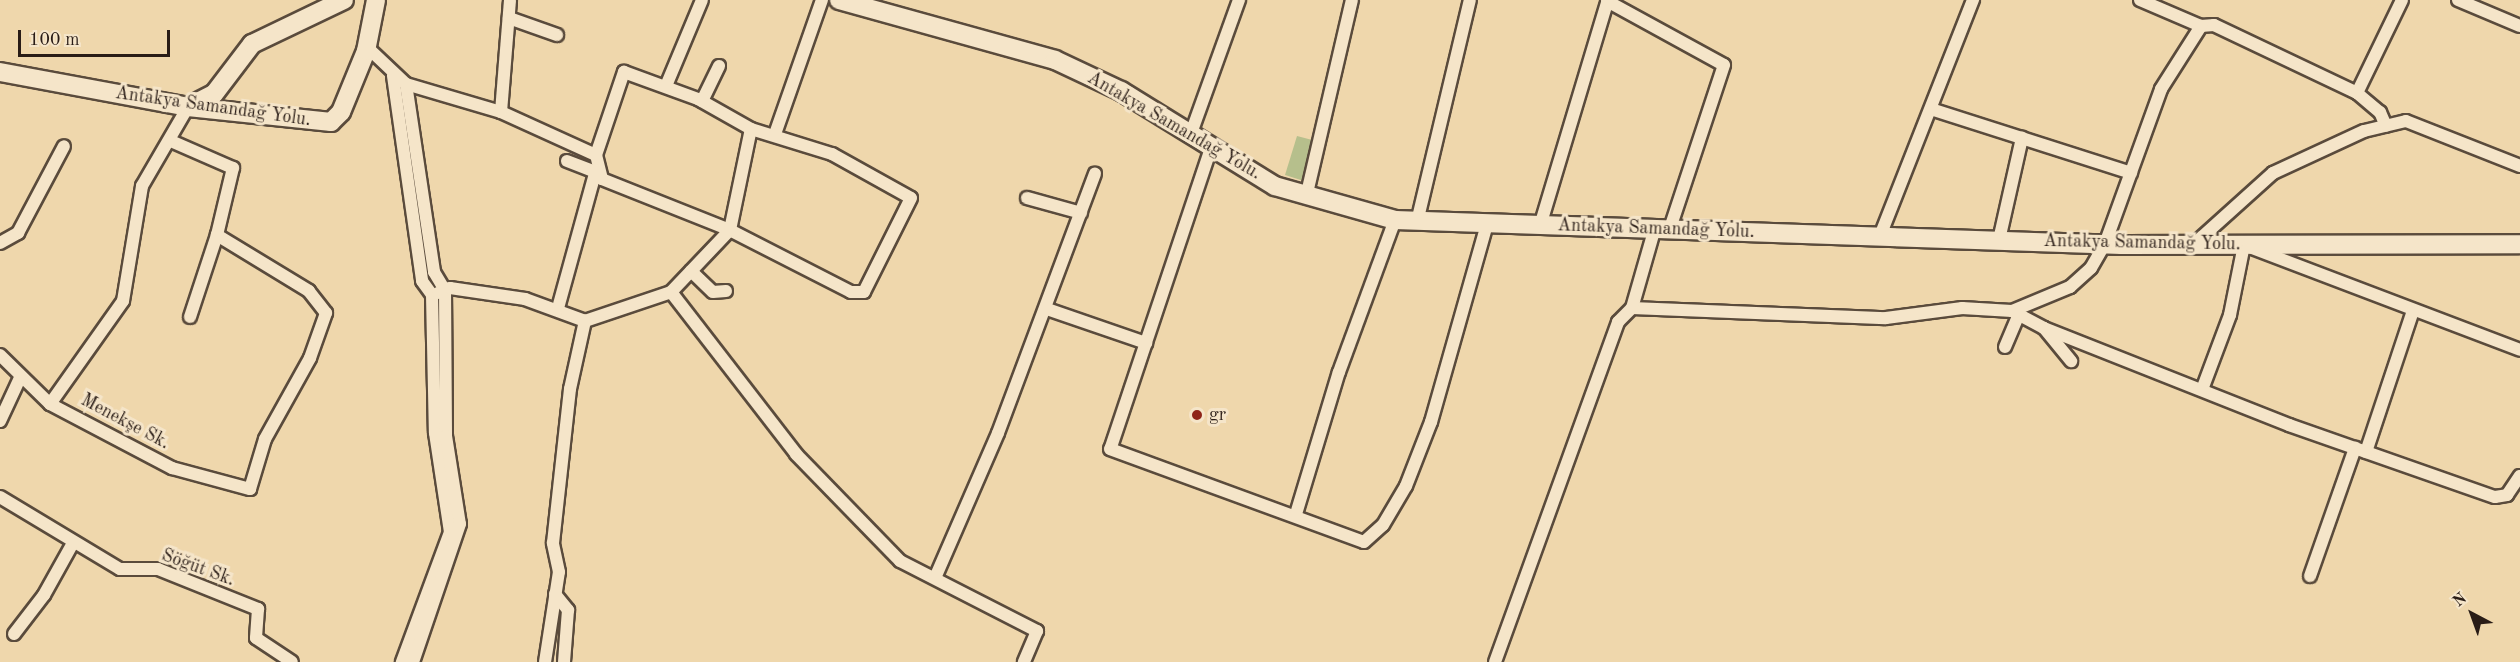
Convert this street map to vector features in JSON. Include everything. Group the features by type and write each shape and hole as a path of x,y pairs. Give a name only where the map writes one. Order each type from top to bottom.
{"street":[{"path":"50,404 123,301 142,186 171,141 188,107 214,94 252,44 344,0"},
{"name":"Antakya Samandağ Yolu.","path":"0,72 188,107 332,122 341,112 367,47 376,0"},
{"path":"501,112 510,0"},
{"path":"666,86 702,0"},
{"path":"775,134 822,0"},
{"name":"Antakya Samandağ Yolu.","path":"839,0 893,6 1055,60 1121,91 1190,136 1275,186 1307,194 1344,209 1395,220 2192,246 2520,244"},
{"path":"1190,136 1239,0"},
{"path":"1307,194 1352,0"},
{"path":"1417,222 1470,0"},
{"path":"1880,236 1973,0"},
{"path":"2140,0 2201,26 2214,25 2357,93 2380,112 2386,126"},
{"path":"2357,93 2402,0"},
{"path":"2458,0 2520,26"},
{"path":"1496,662 1618,322 1632,308 1724,65 1608,1 1540,226"},
{"path":"509,18 557,35"},
{"path":"2006,347 2015,313 2070,287 2091,268 2105,244 2175,60 2201,26"},
{"path":"367,47 393,76 406,84 501,112 596,155"},
{"path":"702,101 719,66"},
{"path":"558,308 596,171 596,155 624,72 702,101 751,129 775,134 832,154 911,198 906,217 864,292 851,292 730,230 602,179 596,171 567,161"},
{"path":"393,76 422,281 432,295 435,433 450,532 402,662"},
{"path":"406,84 434,272 445,290 446,436 460,524 412,662"},
{"path":"1931,108 2131,173"},
{"path":"2192,246 2273,173 2386,126 2406,121 2520,166"},
{"path":"432,295 445,290 558,308 585,321 671,292 730,230 751,129"},
{"path":"1999,240 2022,138"},
{"path":"171,141 232,168 217,235 190,317"},
{"path":"0,243 18,233 63,146"},
{"path":"1211,148 1110,449 1296,514 1364,542 1383,525 1406,486 1431,422 1488,224"},
{"path":"935,578 1047,309 1095,174"},
{"path":"1027,198 1081,213"},
{"path":"1296,514 1339,372 1395,220"},
{"name":"Menekşe Sk.","path":"0,355 20,378 50,404 172,468 250,489 265,439 310,358 326,313 309,291 217,235"},
{"path":"2203,387 2230,315 2244,245 2520,350"},
{"path":"692,271 712,291 726,291"},
{"path":"671,292 796,454 900,561 1037,630 1024,662"},
{"path":"1632,308 1886,318 1962,308 2015,313 2044,328 2203,387 2361,450 2495,498 2507,495 2520,476"},
{"path":"1047,309 1146,343"},
{"path":"2310,576 2361,450 2413,311"},
{"path":"545,662 559,572 553,543 568,401 585,321"},
{"path":"2044,328 2071,361"},
{"path":"0,421 20,378"},
{"name":"Söğüt Sk.","path":"0,497 73,543 120,568 158,569 258,609 256,638 292,662"},
{"path":"14,634 44,595 73,543"},
{"path":"555,594 568,610 564,662"}],"green space":[{"path":"1297,136 1316,141 1304,181 1285,175"}],"place":[{"name":"gr","path":"1197,415"}]}
